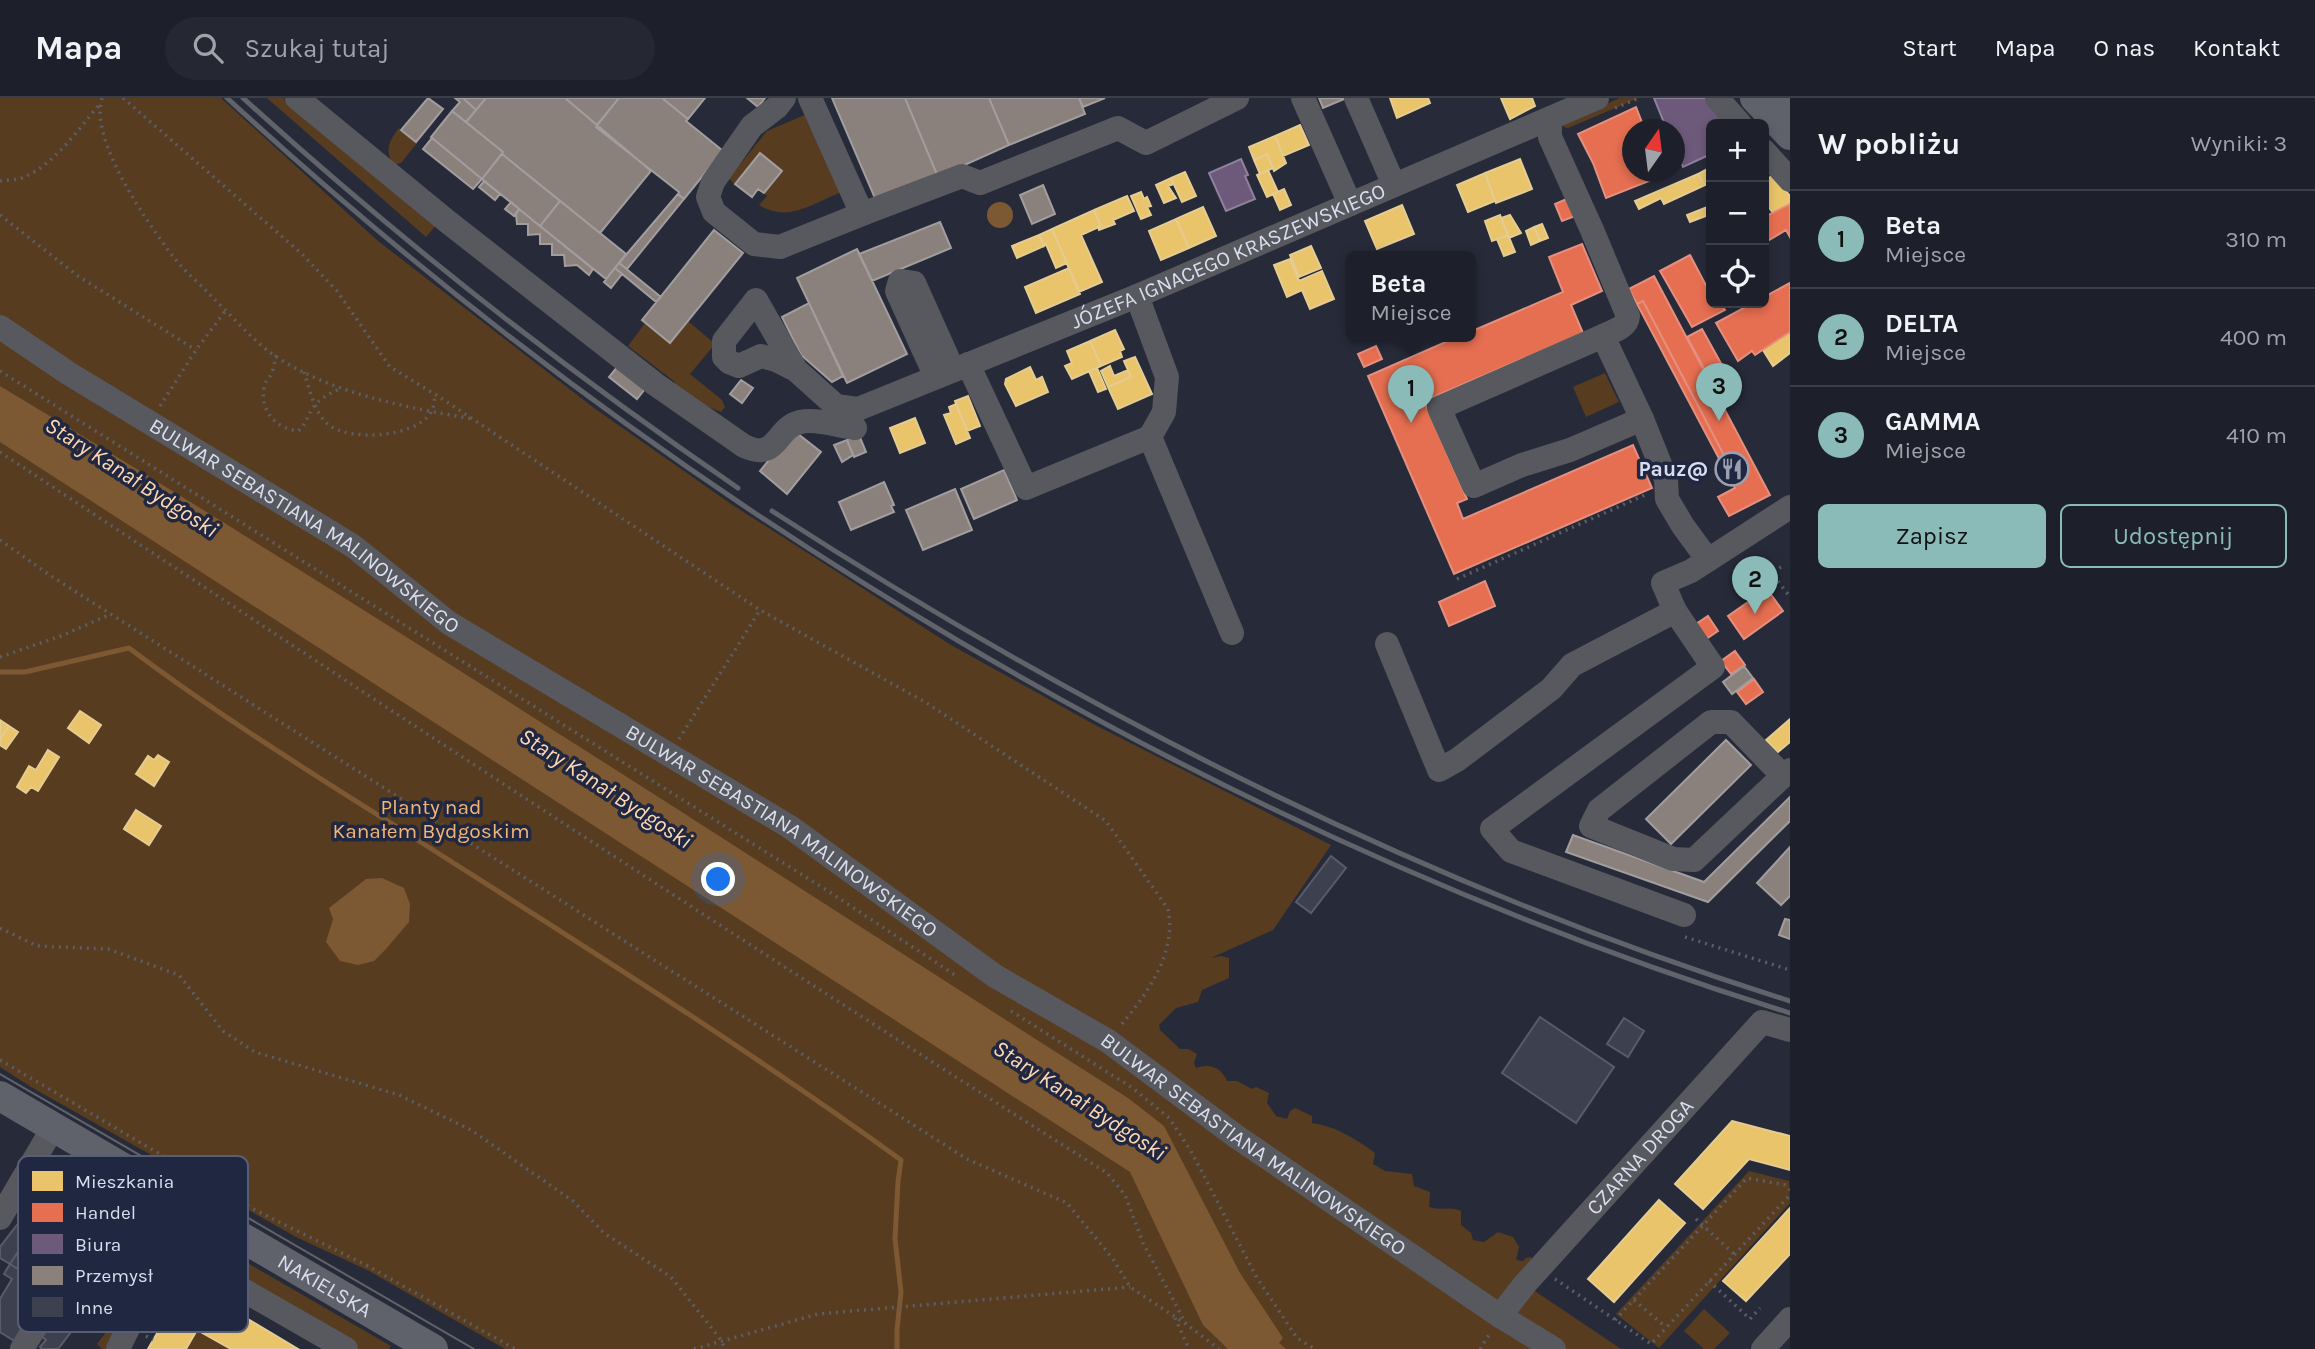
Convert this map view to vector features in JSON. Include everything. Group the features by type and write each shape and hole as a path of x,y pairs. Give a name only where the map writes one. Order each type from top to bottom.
{"main road":[{"path":"1755,98 1790,135"},
{"name":"NAKIELSKA","path":"0,1096 105,1156"},
{"name":"NAKIELSKA","path":"248,1240 433,1349"}],"street":[{"path":"297,98 448,222 634,368 744,446 763,451 797,423 857,419"},
{"path":"784,98 777,107 752,126 713,182 708,197 714,212 754,244 780,247 962,176 980,183 1118,128 1146,143 1237,98"},
{"path":"810,98 862,214"},
{"path":"1303,98 1350,204"},
{"path":"1356,98 1394,185"},
{"name":"JÓZEFA IGNACEGO KRASZEWSKIEGO","path":"857,419 953,370 1137,296 1234,262 1350,204 1597,98"},
{"path":"1717,98 1736,119"},
{"path":"1550,119 1550,137 1628,316 1627,322 1603,336 1439,408 1474,486 1570,450 1642,419"},
{"path":"1769,157 1790,180"},
{"path":"953,370 1026,488 1150,437 1164,412 1167,377 1137,296"},
{"name":"BULWAR SEBASTIANA MALINOWSKIEGO","path":"0,327 68,373 354,546 449,623 790,827 995,976 1108,1041 1237,1137 1500,1316 1554,1349"},
{"path":"1603,336 1642,419 1666,479 1667,499 1708,560"},
{"path":"796,370 836,406 857,419"},
{"path":"1150,437 1232,633"},
{"path":"1681,925 1511,851 1492,829 1713,667 1675,611 1662,583 1691,571 1790,507"},
{"path":"1387,644 1439,770 1457,760 1551,689 1572,666 1675,611"},
{"path":"1711,722 1731,722 1786,773 1694,860 1673,859 1591,826 1599,810 1711,722"},
{"name":"CZARNA DROGA","path":"1500,1316 1532,1277 1710,1084 1762,1022 1790,1030"},
{"path":"36,1156 54,1126"},
{"path":"0,1218 18,1187"},
{"path":"248,1293 346,1349"},
{"path":"1763,1349 1790,1319"},
{"path":"22,1349 33,1332"},
{"path":"118,1349 126,1332"}],"path":[{"path":"0,181 22,178 41,167 61,149 100,104 102,98"},
{"path":"123,98 302,254 337,291 390,367 475,420 760,610 925,702 1106,821 1168,909 1169,916 1166,947 1158,971 1144,998 1108,1041"},
{"path":"100,104 108,152 122,182 173,258 268,351 304,372 341,387 431,412 475,420"},
{"path":"0,215 78,276 196,350"},
{"path":"150,423 196,350 226,310"},
{"path":"276,355 273,371 264,384 264,398 267,413 276,424 288,430 298,431 306,425 315,405 341,387"},
{"path":"0,371 653,780 963,979"},
{"path":"304,372 319,413 331,426 348,433 396,433 413,427 428,417 435,394"},
{"path":"0,452 594,844 1107,1173 1125,1195 1143,1243 1186,1324"},
{"path":"1457,579 1650,493"},
{"path":"0,540 51,576 967,1159 1067,1203 1113,1259 1130,1287 1219,1349"},
{"path":"1781,567 1772,573 1790,597"},
{"path":"653,780 760,610"},
{"path":"0,657 61,636 111,614"},
{"path":"1681,925 1790,970"},
{"path":"0,928 37,946 108,949 179,975 223,1031 256,1052 399,1095 471,1130 573,1201 604,1233 671,1278 721,1340 725,1349"},
{"path":"1005,1006 1134,1089 1169,1118 1191,1151 1257,1278 1297,1338 1315,1349"},
{"path":"0,1060 163,1156"},
{"path":"1532,1277 1615,1320 1651,1344 1790,1192 1785,1185 1747,1178 1615,1320"},
{"path":"248,1206 366,1265 515,1349"},
{"path":"1696,1219 1734,1254"},
{"path":"1709,1281 1750,1319 1760,1308"},
{"path":"694,1349 818,1314 1130,1287"},
{"path":"1634,1300 1666,1327"},
{"path":"1174,1316 1189,1349"}],"green space":[{"name":"Planty nad Kanałem Bydgoskim","path":"0,98 221,98 378,241 594,408 731,504 951,645 1097,726 1331,845 1273,930 1211,958 1229,958 1229,978 1202,990 1198,1002 1176,1008 1159,1025 1160,1030 1180,1049 1188,1049 1197,1054 1194,1063 1196,1068 1214,1067 1222,1072 1227,1081 1237,1081 1252,1089 1256,1087 1269,1093 1267,1103 1276,1116 1287,1119 1290,1111 1295,1108 1312,1116 1312,1123 1337,1130 1368,1148 1375,1153 1373,1164 1385,1171 1412,1174 1414,1186 1430,1192 1429,1207 1461,1211 1461,1225 1471,1233 1473,1240 1484,1242 1498,1232 1513,1237 1519,1247 1516,1260 1523,1261 1531,1257 1538,1271 1526,1285 1621,1349 505,1349 369,1271 296,1237 248,1210 248,1156 153,1156 0,1067"},
{"path":"267,98 283,98 438,223 426,237"},
{"path":"1620,98 1639,98 1568,128 1563,127 1567,121"},
{"path":"812,112 842,188 839,193 799,210 779,212 759,205 767,196 764,193 781,171 760,154 735,185 729,178 767,131"},
{"path":"399,128 417,143 401,163 394,165 389,155 389,146"},
{"path":"688,321 715,344 690,374 722,400 725,407 721,412 689,399 672,386 675,382 628,346 645,323 670,343"},
{"path":"1605,373 1619,402 1586,417 1573,387"},
{"path":"1749,1171 1789,1181 1790,1203 1659,1348 1616,1314"},
{"path":"248,1263 391,1346 389,1349 355,1349 335,1330 248,1280"},
{"path":"1704,1309 1730,1333 1714,1349 1704,1349 1684,1331"},
{"path":"106,1332 124,1332 111,1349 102,1349 97,1344"},
{"path":"196,1332 201,1332 231,1349 186,1349"}],"water":[{"path":"1000,202 1009,206 1013,215 1009,224 1000,228 991,224 987,215 991,206"},
{"name":"Stary Kanał Bydgoski","path":"0,386 425,649 1128,1098 1164,1126 1240,1273 1283,1338 1279,1343 1286,1349 1228,1349 1203,1325 1130,1172 0,442"},
{"path":"382,878 404,888 410,904 409,922 374,961 358,965 340,961 326,942 333,919 329,908 366,879"}],"building: Mieszkania":[{"path":"1390,98 1428,98 1430,103 1397,118"},
{"path":"1501,98 1532,98 1535,106 1510,119"},
{"path":"1300,125 1309,145 1283,156 1275,136"},
{"path":"1275,136 1286,163 1274,171 1267,154 1254,160 1249,147"},
{"path":"1267,154 1273,168 1260,174 1254,160"},
{"path":"1520,159 1532,189 1496,203 1485,173"},
{"path":"1268,170 1278,192 1267,197 1257,175"},
{"path":"1706,170 1706,184 1705,185 1698,174"},
{"path":"1185,172 1196,196 1182,202 1171,178"},
{"path":"1485,173 1495,201 1468,212 1457,185"},
{"path":"1698,174 1705,185 1664,204 1661,198 1639,209 1635,201 1685,182"},
{"path":"1773,175 1790,196 1790,204 1773,213 1769,208 1769,178"},
{"path":"1171,178 1174,184 1168,186 1176,198 1164,203 1156,185"},
{"path":"1284,189 1291,205 1280,210 1273,194"},
{"path":"1141,192 1151,206 1147,207 1151,215 1141,219 1131,196"},
{"path":"1127,196 1134,211 1113,220 1115,224 1099,230 1098,227 1101,226 1094,210"},
{"path":"1402,205 1414,234 1377,249 1365,221"},
{"path":"1203,207 1216,236 1189,248 1176,219"},
{"path":"1706,208 1706,216 1690,222 1687,215"},
{"path":"1094,210 1101,226 1081,235 1102,282 1079,292 1052,229"},
{"path":"1500,215 1508,235 1492,241 1485,221"},
{"path":"1510,215 1521,233 1509,238 1501,218"},
{"path":"1176,219 1189,248 1161,260 1149,231"},
{"path":"1542,224 1548,238 1540,241 1534,227"},
{"path":"1534,227 1540,241 1531,245 1526,231"},
{"path":"1052,229 1067,263 1056,268 1046,244 1044,246 1039,235"},
{"path":"1039,235 1044,246 1017,258 1012,246"},
{"path":"1508,235 1515,252 1504,256 1497,239"},
{"path":"1311,246 1321,268 1299,277 1290,255"},
{"path":"1290,259 1299,281 1322,271 1334,299 1310,309 1302,290 1287,297 1274,265"},
{"path":"1069,268 1080,294 1036,313 1025,287"},
{"path":"1115,330 1124,349 1120,351 1122,357 1101,366 1090,341"},
{"path":"1790,332 1790,353 1773,366 1763,350"},
{"path":"1090,341 1101,366 1072,379 1065,366 1072,363 1067,351"},
{"path":"1135,357 1152,394 1118,409 1108,387 1131,377 1124,361"},
{"path":"1110,366 1114,376 1128,370 1131,377 1108,387 1101,371"},
{"path":"1030,367 1036,380 1042,377 1048,392 1016,406 1005,384 1006,379"},
{"path":"1097,368 1106,389 1098,392 1089,371"},
{"path":"968,396 980,426 967,431 955,401"},
{"path":"956,404 970,438 956,444 944,415 951,413 949,407"},
{"path":"915,418 925,443 900,453 890,428"},
{"path":"80,711 101,725 89,743 68,728"},
{"path":"1790,719 1790,742 1778,752 1766,740"},
{"path":"0,720 9,726 0,739"},
{"path":"9,726 18,732 6,749 0,745 0,739"},
{"path":"48,750 59,757 38,791 31,787 26,793 17,787 29,766 36,770"},
{"path":"158,755 169,762 154,786 136,774 148,756 154,760"},
{"path":"136,810 161,826 149,845 124,829"},
{"path":"1732,1121 1790,1136 1790,1170 1749,1159 1703,1209 1675,1184"},
{"path":"1659,1200 1685,1223 1614,1302 1588,1279"},
{"path":"1790,1208 1790,1254 1746,1301 1723,1281"},
{"path":"248,1319 298,1349 231,1349 201,1332 248,1332"},
{"path":"158,1332 196,1332 186,1349 148,1349"}],"building: Handel":[{"path":"1636,107 1641,119 1622,119 1622,182 1646,182 1606,198 1593,163 1578,134"},
{"path":"1571,197 1578,215 1562,221 1555,204"},
{"path":"1790,204 1790,237 1786,230 1769,240 1769,214"},
{"path":"1582,244 1602,291 1571,305 1583,333 1424,401 1467,499 1457,503 1463,519 1633,445 1652,488 1454,574 1368,376 1446,342 1476,342 1476,329 1563,292 1549,257"},
{"path":"1690,255 1706,285 1706,308 1725,310 1692,327 1660,271"},
{"path":"1654,276 1770,495 1729,516 1718,497 1735,488 1722,464 1727,461 1643,301 1637,304 1629,289"},
{"path":"1790,283 1790,332 1755,355 1752,351 1738,361 1716,323 1744,308 1769,308 1769,294"},
{"path":"1643,301 1727,461 1722,464 1637,304"},
{"path":"1702,329 1723,367 1708,376 1687,337"},
{"path":"1376,346 1382,359 1364,367 1358,354"},
{"path":"1485,581 1495,606 1449,626 1439,602"},
{"path":"1767,589 1783,611 1744,639 1728,616"},
{"path":"1708,616 1718,631 1706,639 1696,624"},
{"path":"1735,651 1745,665 1731,674 1721,661"},
{"path":"1754,679 1763,692 1746,704 1737,692"}],"building: Biura":[{"path":"1654,98 1708,98 1723,119 1706,119 1706,156 1685,166 1685,119 1663,119"},
{"path":"1241,159 1255,199 1226,211 1209,173"}],"building: Przemysł":[{"path":"428,98 443,109 416,142 401,130"},
{"path":"455,98 463,98 476,110 466,122 452,111 460,102"},
{"path":"463,98 486,98 476,110"},
{"path":"486,98 565,98 651,171 600,233 466,122"},
{"path":"565,98 619,98 597,125"},
{"path":"619,98 662,98 723,151 684,199 679,192 596,127"},
{"path":"662,98 705,98 688,119"},
{"path":"747,98 765,98 758,107"},
{"path":"832,98 905,98 938,177 877,203"},
{"path":"905,98 989,98 1009,145 938,177"},
{"path":"989,98 1079,98 1085,114 1009,145"},
{"path":"1079,98 1105,98 1083,107"},
{"path":"1319,98 1344,98 1344,99 1323,108"},
{"path":"452,111 503,152 482,179 431,137"},
{"path":"432,138 482,179 473,189 423,149"},
{"path":"760,153 782,171 764,193 758,189 752,197 735,184"},
{"path":"502,154 560,201 540,226 482,179"},
{"path":"484,181 500,194 495,200 479,187"},
{"path":"1043,185 1055,214 1032,224 1020,195"},
{"path":"678,194 684,199 627,269 619,263"},
{"path":"560,201 626,254 606,279 540,226"},
{"path":"511,202 519,209 514,216 505,209"},
{"path":"519,209 593,269 589,275 577,265 565,266 564,255 552,255 552,244 540,244 540,234 528,235 528,224 517,224 516,214"},
{"path":"940,222 951,248 872,281 859,254"},
{"path":"714,230 743,253 670,343 642,320"},
{"path":"857,249 907,354 847,383 797,278"},
{"path":"619,263 661,297 656,302 615,268"},
{"path":"615,268 622,274 611,288 604,282"},
{"path":"809,303 843,376 832,382 801,355 782,317"},
{"path":"618,366 645,389 637,399 609,377"},
{"path":"741,380 753,388 742,403 730,394"},
{"path":"793,430 821,452 787,494 760,471"},
{"path":"859,435 866,452 854,457 847,440"},
{"path":"847,440 853,455 842,462 834,445"},
{"path":"1004,470 1017,500 974,519 961,489"},
{"path":"884,482 894,505 891,506 894,512 851,530 839,502"},
{"path":"955,489 972,530 923,550 906,510"},
{"path":"1744,666 1753,678 1732,694 1723,682"},
{"path":"1726,740 1751,765 1671,844 1646,819"},
{"path":"1790,797 1790,821 1708,902 1566,852 1573,835 1704,882"},
{"path":"1790,847 1790,896 1781,905 1757,883"},
{"path":"1785,919 1790,920 1790,939 1779,935"}],"building: Inne":[{"path":"1331,856 1346,868 1311,913 1296,902"},
{"path":"1540,1017 1614,1067 1576,1123 1502,1073"},
{"path":"1624,1018 1644,1031 1628,1057 1607,1044"},
{"path":"18,1224 18,1252 10,1264 0,1258 0,1247"},
{"path":"16,1255 18,1256 18,1269 10,1264"},
{"path":"10,1264 18,1269 18,1332 23,1332 16,1342 0,1332 0,1299 12,1279 4,1274"},
{"path":"71,1332 58,1349 42,1349 40,1347 46,1340 38,1334"}],"waterway":[{"path":"0,672 25,672 129,648 272,748 723,1037 901,1160 895,1239 901,1292 897,1349"}],"tram line":[{"path":"0,1074 141,1156"},
{"path":"248,1218 474,1349"}],"railway":[{"path":"227,98 397,247 577,388 764,519 959,641 1159,752 1365,852 1576,939 1790,1013"},
{"path":"243,98 362,202 484,302 609,397 738,488"},
{"path":"772,511 1014,658 1265,790 1393,850 1523,906 1656,956 1790,1001"}],"place":[{"name":"GAMMA","path":"1719,421"},
{"name":"Beta","path":"1411,423"},
{"name":"Pauz@","path":"1732,469"},
{"name":"DELTA","path":"1755,614"}]}
